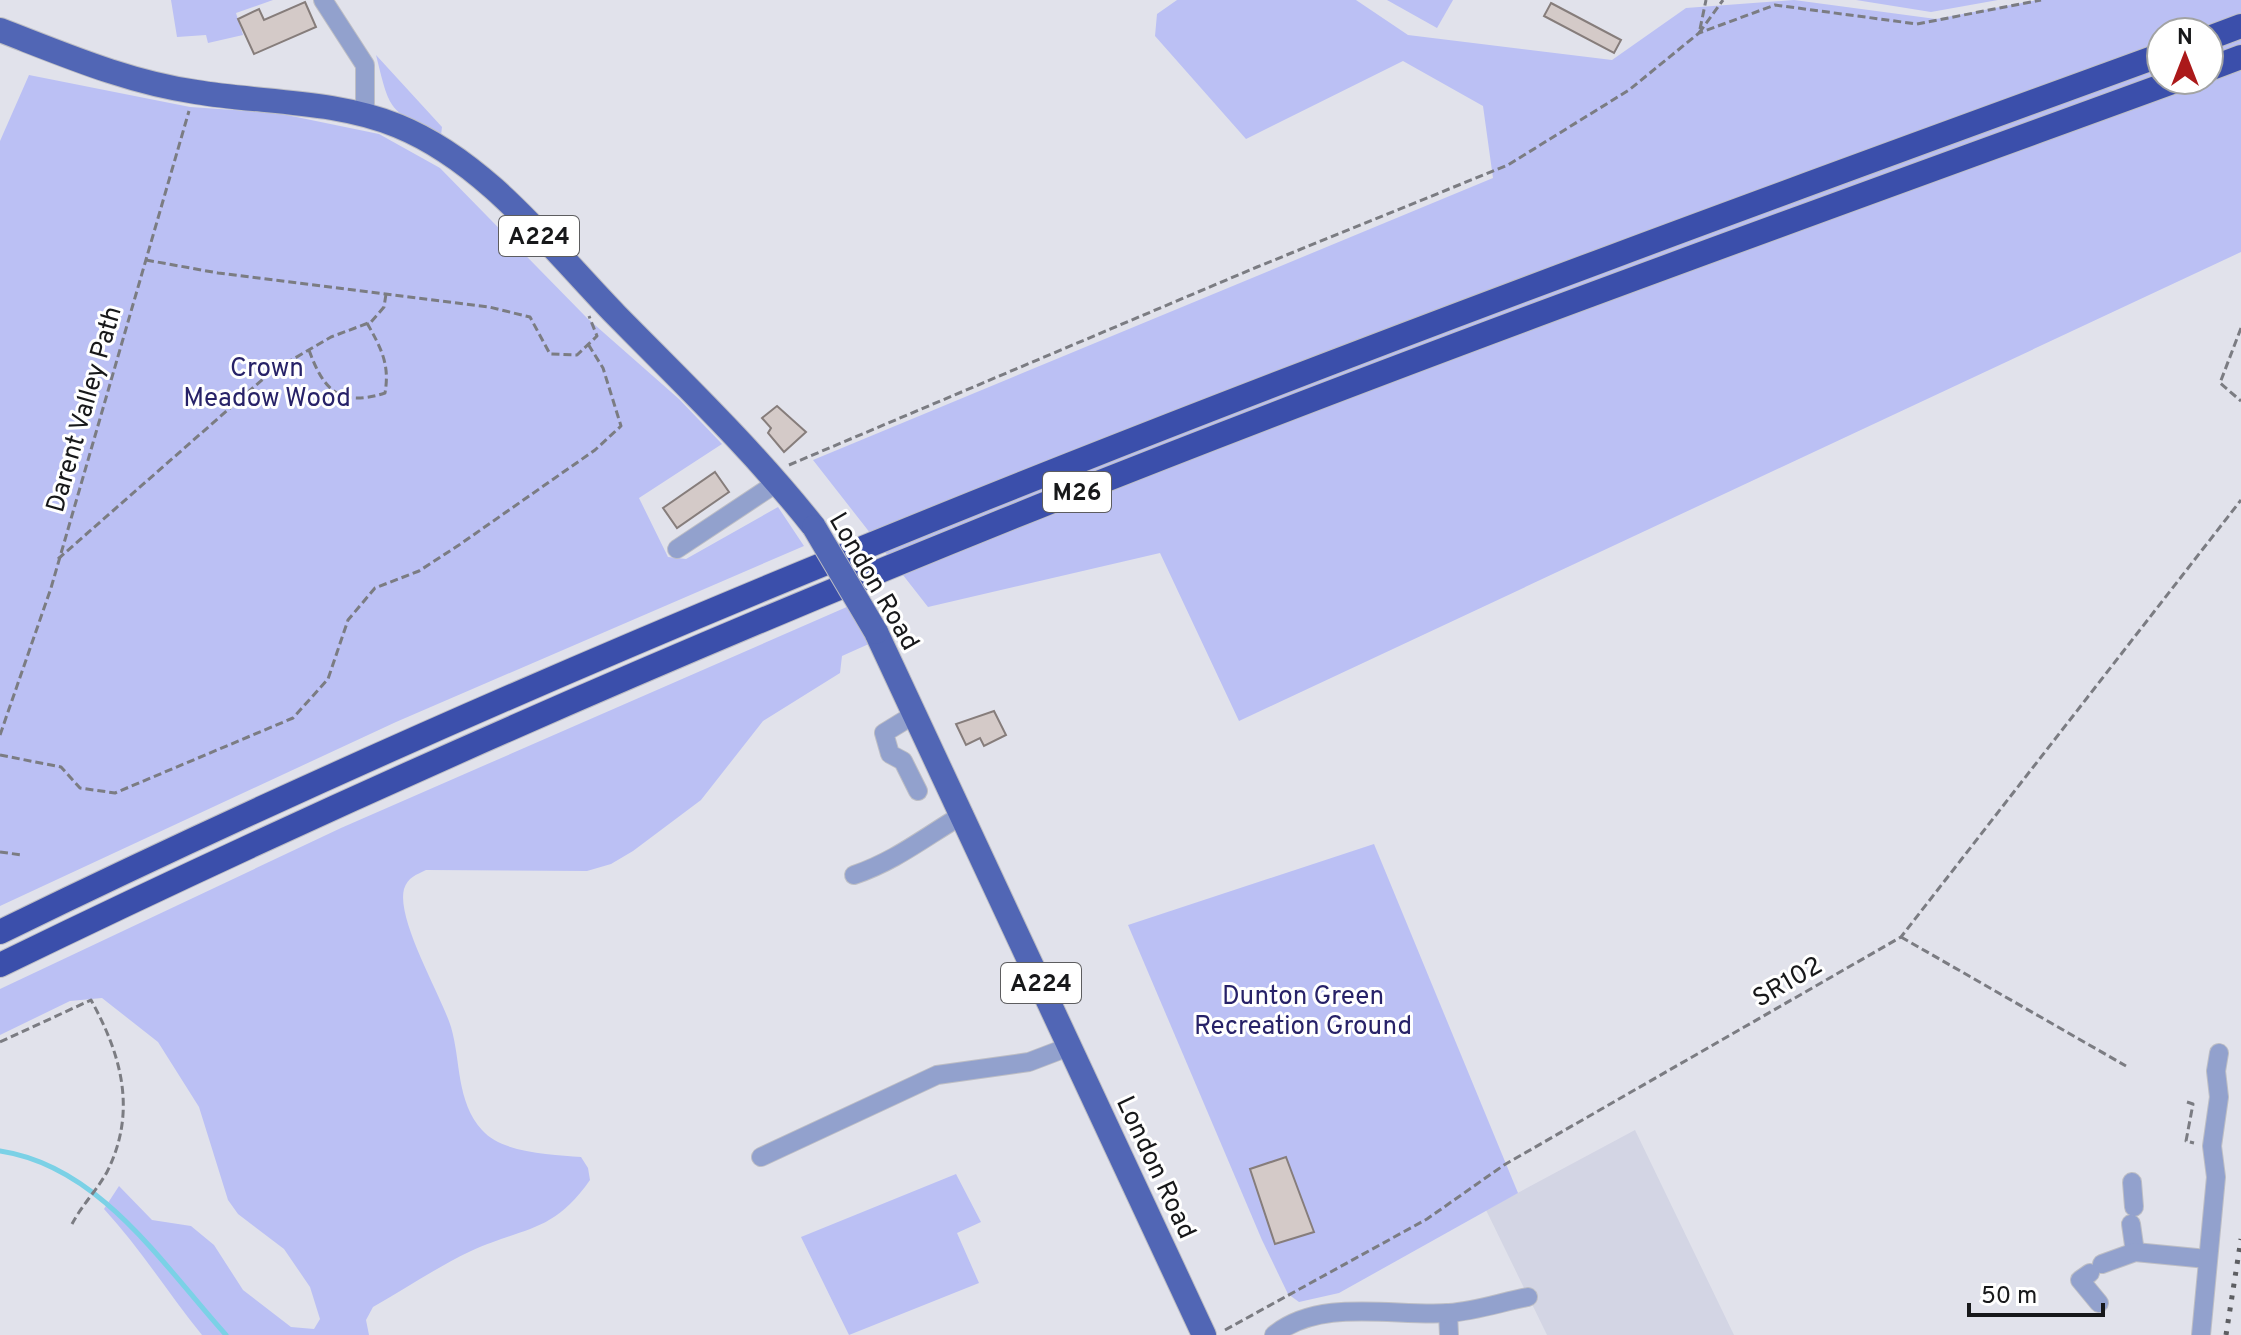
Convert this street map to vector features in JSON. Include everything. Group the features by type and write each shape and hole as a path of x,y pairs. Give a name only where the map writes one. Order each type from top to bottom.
{"highway":[{"name":"M26","path":"0,932 365,760 807,568 1433,325 2145,61"},
{"name":"M26","path":"0,965 347,802 827,593 1294,407 2145,92"}],"main road":[{"name":"A224","path":"0,30 111,74 194,92 365,115"},
{"name":"London Road","path":"365,115 429,141 458,160 518,215 774,478 814,527 876,632 1071,1046 1212,1334"}],"street":[{"path":"323,0 365,65 365,115"},
{"path":"677,549 774,478"},
{"path":"915,714 884,733 890,754 903,761 918,791"},
{"path":"854,875 880,867 964,814"},
{"path":"761,1157 937,1075 1029,1062 1071,1046"},
{"path":"2201,1335 2216,1177 2212,1146 2219,1097 2211,1064"},
{"path":"2132,1182 2135,1252"},
{"path":"2099,1303 2080,1280 2096,1269 2135,1252 2207,1259"},
{"path":"1274,1335 1285,1326 1347,1311 1448,1313 1528,1297"},
{"path":"1448,1313 1449,1335"}],"path":[{"path":"1699,33 1706,0"},
{"path":"774,478 1257,267 1508,165 1629,90 1699,33 1723,0"},
{"path":"1699,33 1775,5 1917,24 2041,0"},
{"name":"Darent Valley Path","path":"0,735 58,559 194,92"},
{"path":"146,260 218,273 489,307 530,317 550,354 577,355 597,336 587,318 603,302"},
{"path":"58,559 271,372 367,323 384,307 386,294"},
{"path":"309,350 318,375 339,396 361,400 385,393 389,372 384,353 367,323"},
{"path":"2241,328 2220,383 2241,401"},
{"path":"0,755 61,767 80,788 115,793 293,718 328,679 348,620 375,588 419,571 459,545 595,450 621,426 603,368 588,344"},
{"name":"SR102","path":"1212,1334 1427,1219 1504,1165 1901,937 2241,500"},
{"path":"0,852 22,855"},
{"path":"1901,937 2126,1066"},
{"path":"0,1042 91,1000 118,1057 124,1086 121,1142 72,1224"}],"shaded area":[{"path":"1635,1130 1734,1335 1547,1335 1486,1210"}],"green space":[{"path":"171,0 273,0 236,13 243,35 208,43 206,35 177,37"},
{"path":"1177,0 1356,0 1408,35 1612,60 1686,8 1794,0 1936,19 2038,0 2241,0 2241,252 1239,721 1160,553 928,607 813,460 1493,178 1483,106 1403,61 1246,139 1155,36 1157,14"},
{"path":"1387,0 1453,0 1437,28"},
{"path":"1856,0 1998,0 1931,12"},
{"path":"376,55 442,127 441,135 410,120 394,107"},
{"name":"Crown Meadow Wood","path":"29,75 190,107 277,113 379,134 440,168 587,318 679,399 722,444 639,498 668,557 686,559 778,507 804,546 396,722 0,906 0,141"},
{"path":"849,606 871,643 842,656 840,673 763,721 701,800 633,851 611,864 587,871 426,870 413,877 404,889 407,919 451,1027 463,1094 474,1119 482,1130 502,1144 528,1151 581,1157 588,1168 590,1180 576,1198 550,1220 471,1251 373,1307 366,1320 369,1335 202,1335 104,1209 119,1186 152,1220 191,1226 214,1245 243,1290 291,1327 314,1329 320,1319 310,1287 284,1249 238,1214 228,1200 199,1107 158,1042 102,998 70,1001 0,1035 0,989 341,828"},
{"name":"Dunton Green Recreation Ground","path":"1374,844 1518,1193 1339,1293 1299,1302 1288,1294 1262,1240 1128,925"},
{"path":"956,1174 981,1222 957,1233 979,1283 849,1335 801,1237"}],"building":[{"path":"305,2 316,27 254,54 238,19 259,9 264,20"},
{"path":"1551,3 1621,40 1614,53 1544,16"},
{"path":"777,406 806,432 784,452 768,433 771,428 762,418"},
{"path":"715,472 729,492 677,528 663,508"},
{"path":"994,711 1006,735 984,746 980,738 966,745 956,724"},
{"path":"1286,1157 1314,1232 1275,1244 1250,1169"}],"waterway":[{"path":"0,1151 36,1160 68,1176 99,1197 153,1250 226,1335"}],"railway":[{"path":"2226,1335 2241,1239"}]}
